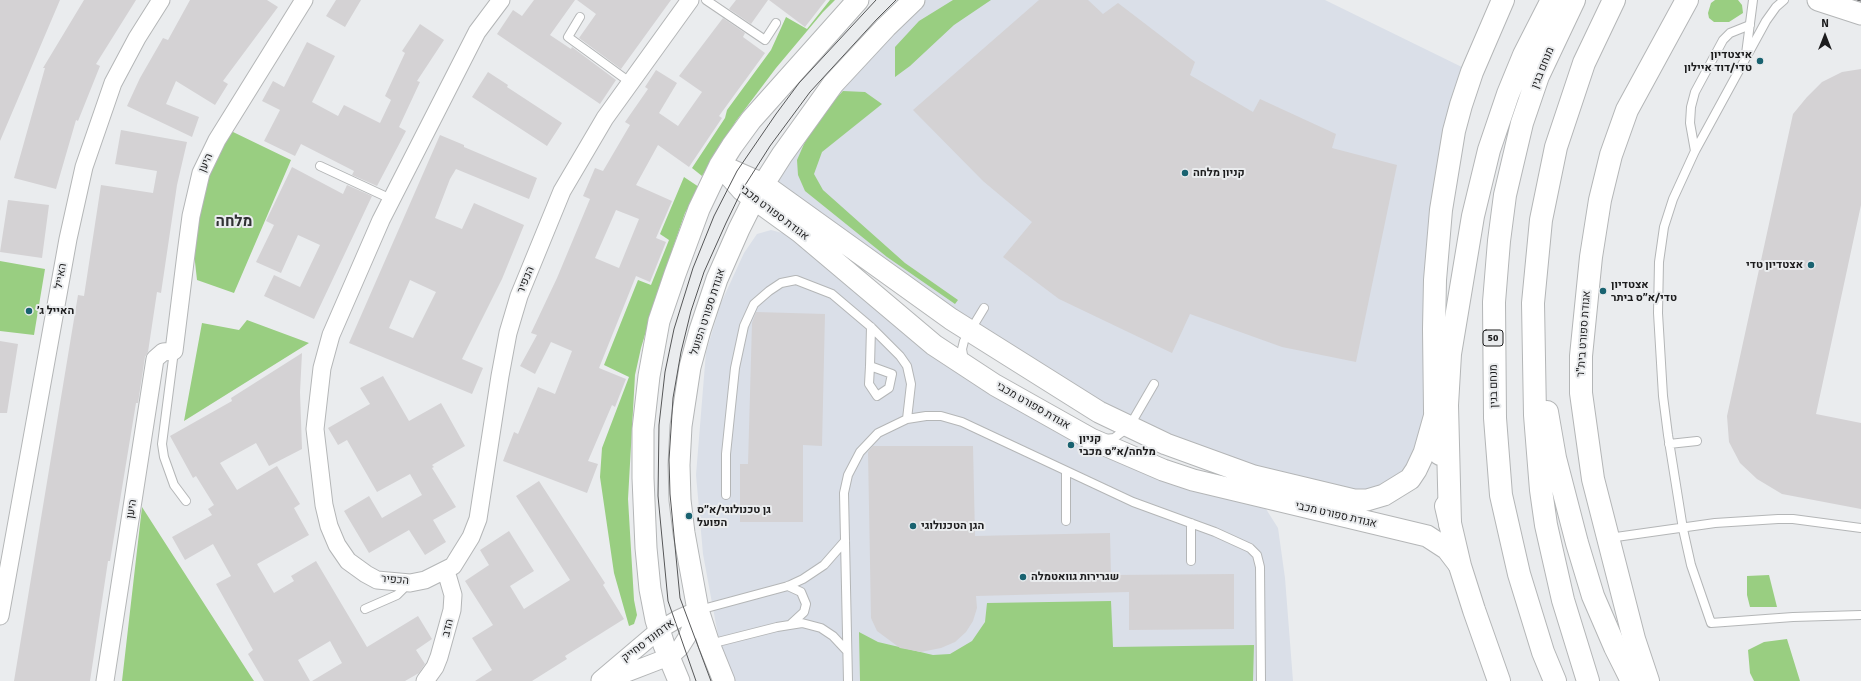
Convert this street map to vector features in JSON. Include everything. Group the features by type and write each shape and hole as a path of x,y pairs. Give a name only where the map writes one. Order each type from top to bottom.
{"main road":[{"path":"1499,681 1460,566 1444,496 1435,411 1434,329 1435,280 1442,210 1454,130 1472,72 1503,0"},
{"path":"1450,524 1447,405 1450,354 1473,216 1489,150 1508,94 1524,55 1552,0"},
{"name":"מנחם בגין","path":"1555,681 1543,652 1519,574 1501,495 1495,418 1494,302 1499,241 1505,195 1522,123 1538,76 1574,0"},
{"path":"1588,681 1575,642 1554,566 1541,490 1535,415 1534,289 1541,220 1556,147 1584,63 1614,0"},
{"name":"אגודת ספורט בית\"ר","path":"1648,681 1634,639 1607,539 1593,479 1581,393 1581,356 1590,257 1600,200 1618,132 1638,89 1687,0"},
{"path":"1534,289 1547,411 1555,458 1577,543 1593,596 1615,647 1632,681"}],"street":[{"name":"האייל","path":"0,616 68,239 84,167 113,83 137,38 161,0"},
{"name":"היען","path":"105,681 155,359 162,352 174,351 186,254 196,193 201,173 217,140 304,0"},
{"name":"הכפיר","path":"501,0 477,32 391,199 356,275 331,335 322,368 315,429 324,505 329,526 337,545 348,561 366,574 378,580 410,583 425,580 446,571 454,566 471,537 478,519 508,333 519,296 562,191 605,118 690,0"},
{"path":"679,681 659,630 650,589 643,478 644,430 649,376 659,321 666,298 700,209 720,165 750,120 858,0"},
{"name":"אגודת ספורט הפועל","path":"724,681 709,644 698,610 684,533 680,500 679,464 685,396 690,367 717,279 759,191 801,126 833,84 886,27 914,0"},
{"path":"1818,0 1861,14"},
{"name":"אגודת ספורט מכבי","path":"720,165 737,171 800,232 934,344 994,385 1091,439 1163,470 1193,480 1427,536 1447,550 1460,566"},
{"name":"אגודת ספורט מכבי","path":"759,191 970,331 1099,412 1166,444 1254,476 1336,497 1354,500 1367,500 1384,495 1410,479 1424,453 1435,411"},
{"name":"הדב","path":"424,681 435,667 439,657 452,610 453,595 446,571"},
{"name":"אדמונד סחייק","path":"598,681 659,630 678,618 698,610"},
{"name":"אדמונד סחייק","path":"606,681 669,658 685,641 698,610"}],"lane":[{"path":"706,0 765,40 776,23"},
{"path":"1744,61 1753,0"},
{"path":"1784,0 1771,13 1695,151 1673,199 1664,227 1659,262 1658,313 1661,369 1669,444 1683,529 1691,565 1711,623 1793,617 1861,615"},
{"path":"580,17 568,36 631,83"},
{"path":"1695,151 1690,123 1691,107 1695,92 1723,40 1730,33 1750,25"},
{"path":"320,166 391,199"},
{"path":"726,495 726,454 735,368 744,326 754,304 781,282 796,280 832,294 871,327 900,356 907,366 911,384 907,419"},
{"path":"965,366 962,349 970,331 984,308"},
{"path":"870,366 871,327"},
{"name":"היען","path":"174,351 162,444 164,457 174,485 186,501"},
{"path":"1091,439 1114,438 1128,427 1154,384"},
{"path":"848,681 844,493 848,475 860,452 878,433 907,419 926,416 941,416 962,422 1066,472 1133,502 1239,542 1250,548 1257,555 1260,567 1262,681"},
{"path":"1669,444 1697,441"},
{"path":"1066,472 1066,521"},
{"path":"1607,539 1716,524 1778,520 1793,520 1861,528"},
{"path":"1191,524 1191,561"},
{"path":"698,610 788,586 803,579 824,565 845,541"},
{"path":"364,610 397,595 410,583"},
{"path":"788,586 801,592 806,604 804,612 791,624"},
{"path":"709,644 791,624 802,623 820,628 833,636 847,650"}],"shaded area":[{"path":"915,0 1325,0 1472,72 1461,105 1434,392 1416,470 1354,500 1099,412 763,184"},
{"name":"הגן הטכנולוגי","path":"771,230 786,234 816,257 896,325 1174,480 1266,509 1278,528 1285,578 1293,681 732,681 722,657 703,554 696,475 706,352 721,303 744,253 757,234"}],"green space":[{"path":"830,0 835,0 776,68 736,121 702,176 692,168 725,118 727,110 771,50 786,17 807,29"},
{"path":"953,0 991,0 954,25 910,66 895,77 895,47 919,21"},
{"path":"1715,0 1738,0 1742,5 1743,13 1729,22 1714,22 1709,18 1708,13 1711,3"},
{"path":"843,91 865,92 882,104 822,152 814,174 823,190 905,263 958,300 955,304 887,257 805,191 798,175 797,160 821,114"},
{"path":"231,131 291,160 234,293 197,280 194,253 200,206 212,168"},
{"path":"684,177 699,187 685,213 659,288 641,348 635,375 628,499 634,600 637,615 634,624 629,626 614,573 600,477 602,448 629,377 604,365 638,280 651,285 669,240 660,234"},
{"path":"0,261 45,269 34,335 0,331"},
{"path":"247,320 309,343 184,421 202,323 239,330"},
{"path":"142,507 250,675 254,681 122,681"},
{"path":"1769,575 1777,607 1750,607 1747,595 1747,576"},
{"path":"1111,601 1113,647 1254,645 1253,681 860,681 859,632 878,642 933,655 950,654 972,641 985,622 987,603"},
{"path":"1787,639 1800,681 1754,681 1750,673 1748,650 1764,642"}],"building":[{"path":"0,0 60,0 0,141"},
{"path":"84,0 136,0 96,64 100,66 78,121 76,120 56,189 14,178 45,68 43,68"},
{"path":"190,0 267,0 278,7 223,81 228,84 215,105 176,81 166,104 199,117 192,137 127,106 140,78 163,38 168,40"},
{"path":"336,0 361,0 345,27 326,16"},
{"path":"534,0 575,0 550,35 571,49 572,47 616,80 600,104 497,34 513,10 522,16"},
{"path":"577,0 671,0 621,69 579,38 596,14"},
{"path":"736,0 768,0 751,24 729,9"},
{"path":"769,0 826,0 805,27"},
{"name":"קניון מלחה","path":"1039,0 1088,0 1103,14 1118,3 1195,62 1190,75 1253,112 1260,99 1336,134 1332,148 1397,165 1356,362 1282,347 1190,314 1172,353 1059,299 1003,257 1032,222 983,181 913,110"},
{"path":"723,18 745,33 743,37 765,53 719,116 722,118 689,167 658,145 636,185 672,201 656,238 666,242 650,282 636,276 599,368 626,379 615,407 612,405 588,461 598,464 587,493 503,461 514,432 518,434 538,387 555,394 572,351 551,342 535,374 520,366 537,335 531,333 557,278 590,199 583,196 595,168 603,171 630,125 625,122 648,89 645,87 656,70 677,83 659,113 678,126 702,92 679,76","holes":["616,210 639,219 619,268 595,258"]},
{"path":"420,24 444,40 417,81 420,82 399,127 406,131 377,186 352,175 354,171 301,144 295,156 264,141 280,110 262,101 273,81 284,87 307,42 335,56 312,102 338,116 344,105 380,123 391,100 385,96 405,53 402,51"},
{"name":"אצטדיון טדי","path":"1861,69 1861,205 1816,414 1861,423 1861,509 1782,494 1757,479 1740,463 1729,442 1727,416 1793,114 1822,82 1842,72"},
{"path":"488,72 508,85 507,87 562,123 547,146 472,97"},
{"path":"121,130 187,142 177,185 161,293 157,292 148,352 145,357 138,403 136,403 110,561 108,561 90,681 14,681 78,295 84,296 101,185 153,193 157,171 115,164"},
{"path":"440,135 464,145 464,147 537,178 529,199 456,169 450,179 435,218 462,229 474,203 524,225 502,279 462,359 483,368 472,394 349,343","holes":["410,280 436,292 413,338 389,328"]},
{"path":"292,167 343,194 347,185 372,196 314,319 264,296 274,275 300,287 320,245 298,235 281,273 256,262 274,225 266,221"},
{"path":"8,200 49,205 42,258 0,252"},
{"path":"756,312 825,314 822,446 803,445 803,522 740,522 740,464 748,464 752,323"},
{"path":"0,341 18,344 7,413 0,413"},
{"path":"302,353 300,392 302,449 269,466 256,443 220,463 237,490 277,466 300,504 294,508 309,535 257,564 274,593 294,581 291,576 316,561 367,647 418,616 432,639 416,650 425,664 419,673 405,681 312,681 342,663 330,641 298,660 310,681 264,681 248,654 253,650 216,584 231,576 213,544 185,560 172,537 212,515 208,509 214,505 196,476 193,478 170,436 232,401 231,398"},
{"path":"383,376 409,421 441,403 465,446 432,465 434,467 432,468 456,507 433,520 446,542 425,555 409,530 369,553 344,511 369,496 382,518 422,495 410,474 377,492 347,440 338,445 328,428 370,404 360,388"},
{"path":"873,446 973,446 975,536 1110,533 1111,575 1234,574 1234,629 1129,630 1129,592 976,596 977,608 973,621 966,632 955,642 941,648 921,652 900,648 877,631 871,618 868,452"},
{"path":"539,481 605,583 603,585 624,619 565,656 567,659 532,681 475,681 492,670 472,638 493,625 465,581 489,565 480,550 509,531 534,571 510,586 524,609 570,580 516,496"}],"tram line":[{"path":"696,681 668,601 658,496 659,425 665,372 674,329 693,268 714,216 737,171 799,83 876,0"},
{"path":"711,681 680,598 670,494 669,460 673,398 681,352 691,311 704,272 726,223 742,190 770,146 810,92 896,0"},
{"path":"1857,0 1861,1"}],"place":[{"name":"איצטדיון טדי/דוד איילון","path":"1760,61"},
{"name":"קניון מלחה","path":"1185,173"},
{"name":"אצטדיון טדי","path":"1811,265"},
{"name":"אצטדיון טדי/א״ס ביתר","path":"1603,291"},
{"name":"האייל ג׳","path":"29,311"},
{"name":"קניון מלחה/א״ס מכבי","path":"1071,445"},
{"name":"גן טכנולוגי/א״ס הפועל","path":"689,516"},
{"name":"הגן הטכנולוגי","path":"913,526"},
{"name":"שגרירות גוואטמלה","path":"1023,577"}],"district":[{"name":"מלחה","path":"234,222"}]}
